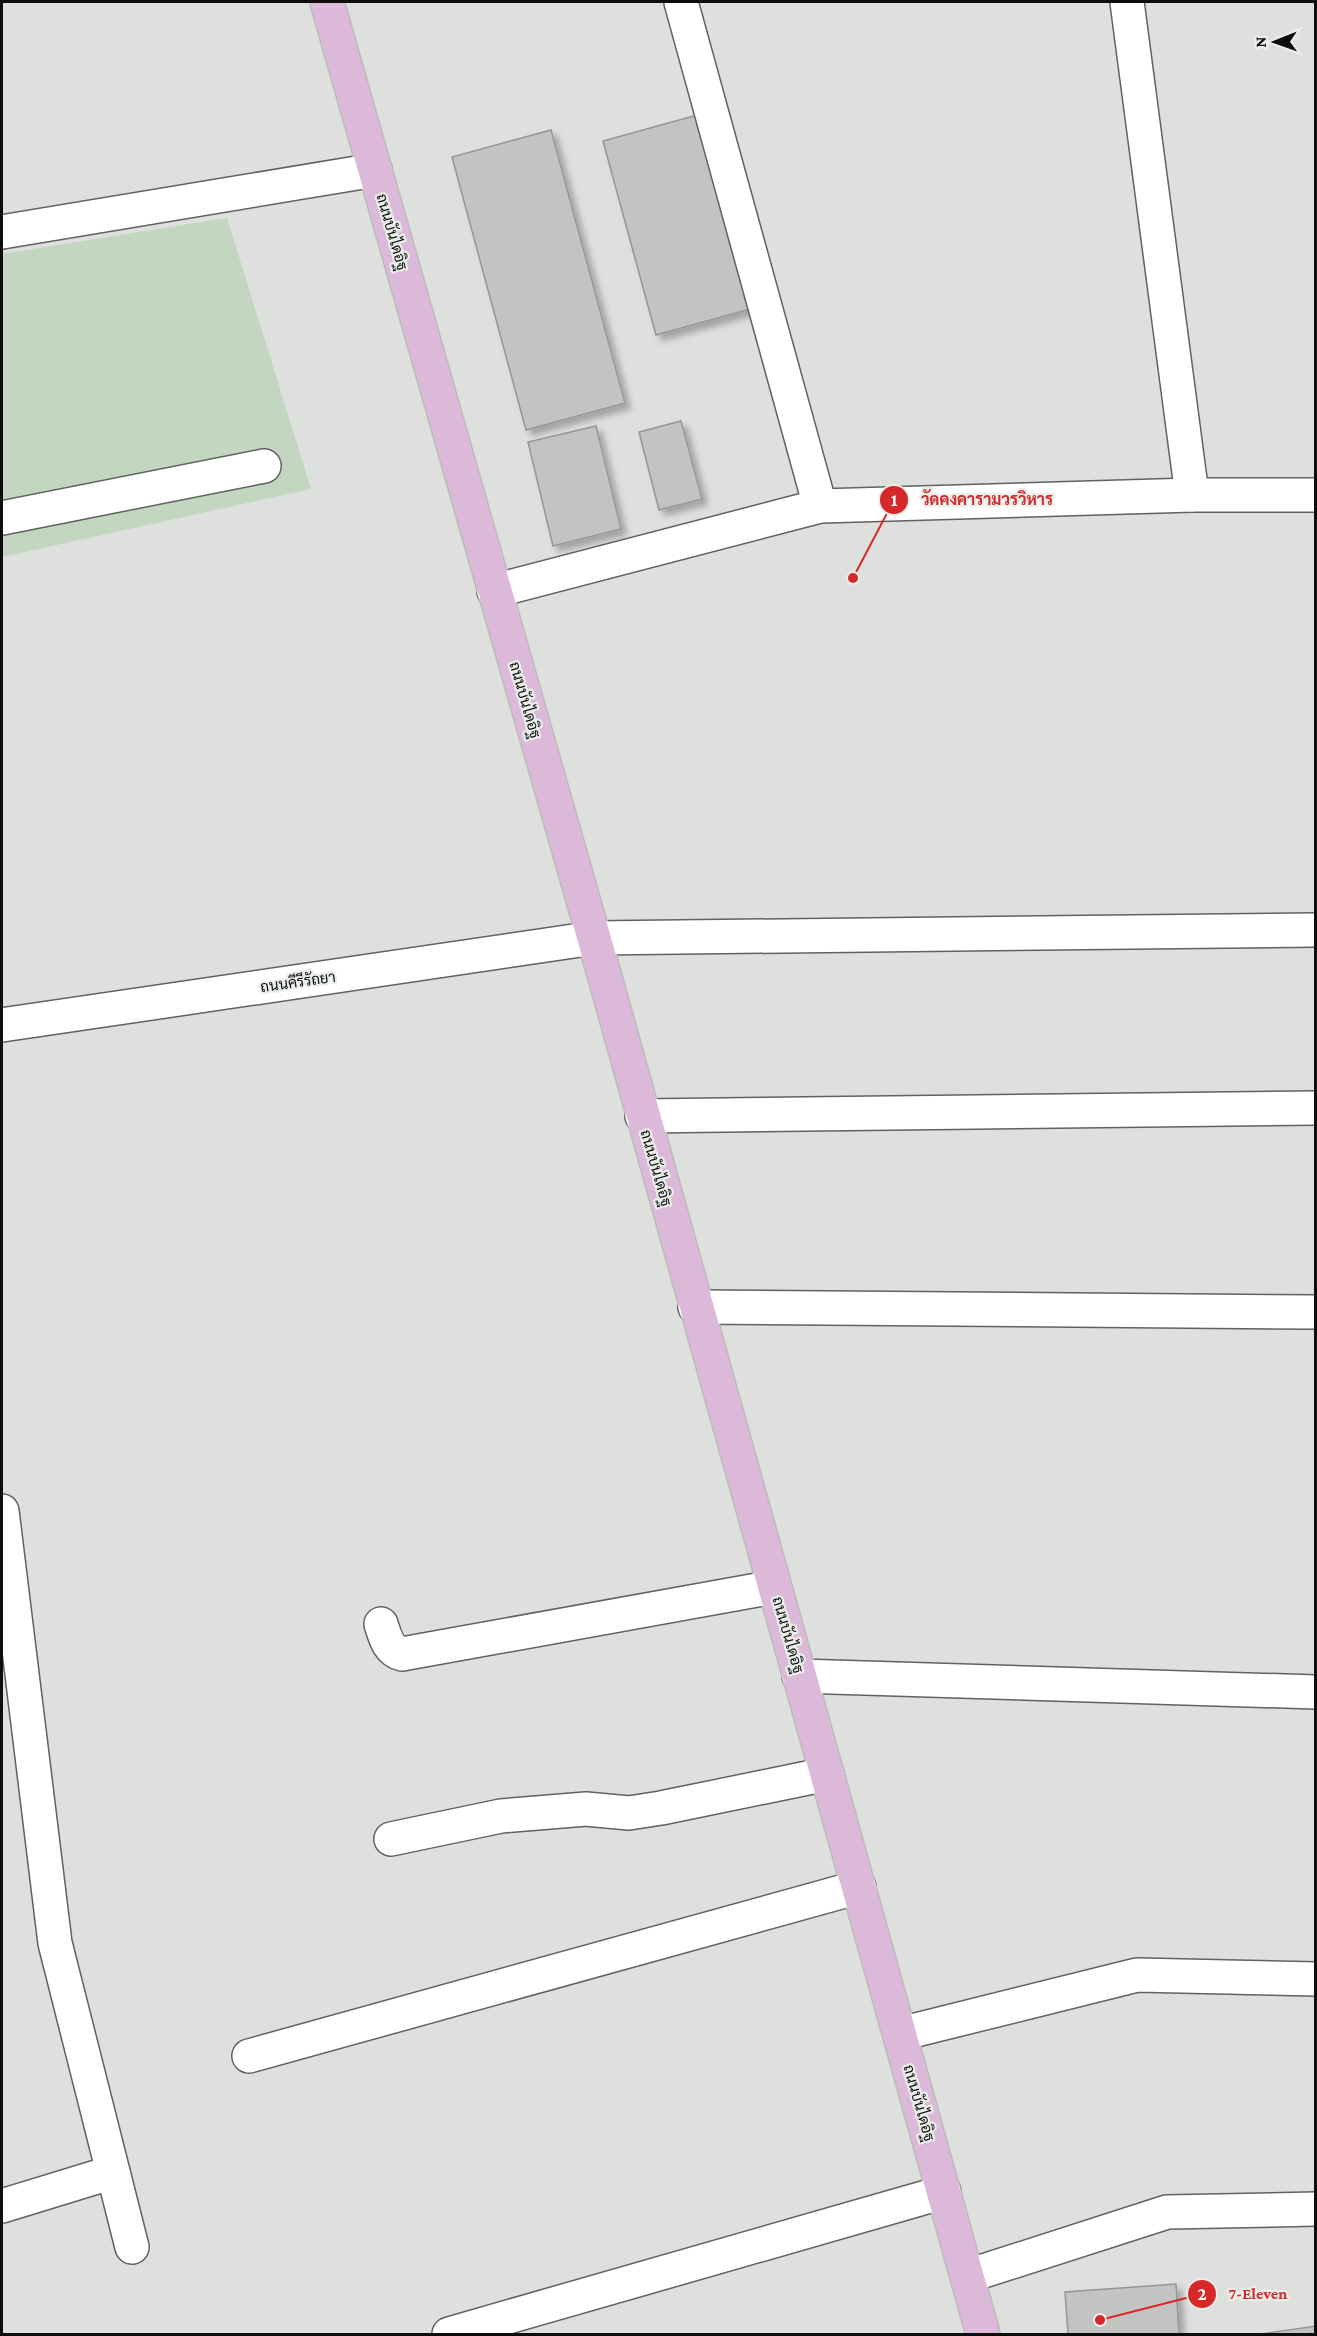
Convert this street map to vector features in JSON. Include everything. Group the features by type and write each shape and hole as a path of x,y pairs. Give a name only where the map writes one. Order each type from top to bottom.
{"main road":[{"name":"ถนนบันไดอิฐ","path":"327,2 594,939 983,2334"}],"street":[{"path":"681,2 820,506"},
{"path":"1127,2 1192,495"},
{"path":"2,232 375,170"},
{"path":"2,518 264,465"},
{"path":"494,591 820,506 1192,495 1316,495"},
{"name":"ถนนคีรีรัถยา","path":"2,1025 594,939 1316,930"},
{"path":"642,1116 1316,1108"},
{"path":"696,1307 1316,1312"},
{"path":"2,1511 55,1943 132,2247"},
{"path":"381,1624 391,1647 402,1654 774,1587"},
{"path":"799,1676 1316,1692"},
{"path":"391,1839 501,1816 586,1809 629,1813 827,1774"},
{"path":"249,2055 859,1887"},
{"path":"900,2034 1137,1975 1316,1979"},
{"path":"2,2206 113,2172"},
{"path":"448,2334 944,2192"},
{"path":"968,2276 1167,2212 1316,2209"}],"green space":[{"path":"227,218 311,489 2,557 2,254"}],"building":[{"path":"701,114 754,308 656,335 603,141"},
{"path":"551,130 625,403 526,430 452,157"},
{"path":"681,421 702,499 659,510 639,432"},
{"path":"596,426 621,529 553,546 528,442"},
{"path":"1176,2284 1179,2334 1068,2334 1065,2292"},
{"path":"1316,2326 1316,2334 1261,2334"}],"place":[{"name":"วัดคงคารามวรวิหาร","path":"853,578"},
{"name":"7-Eleven","path":"1100,2320"}]}
